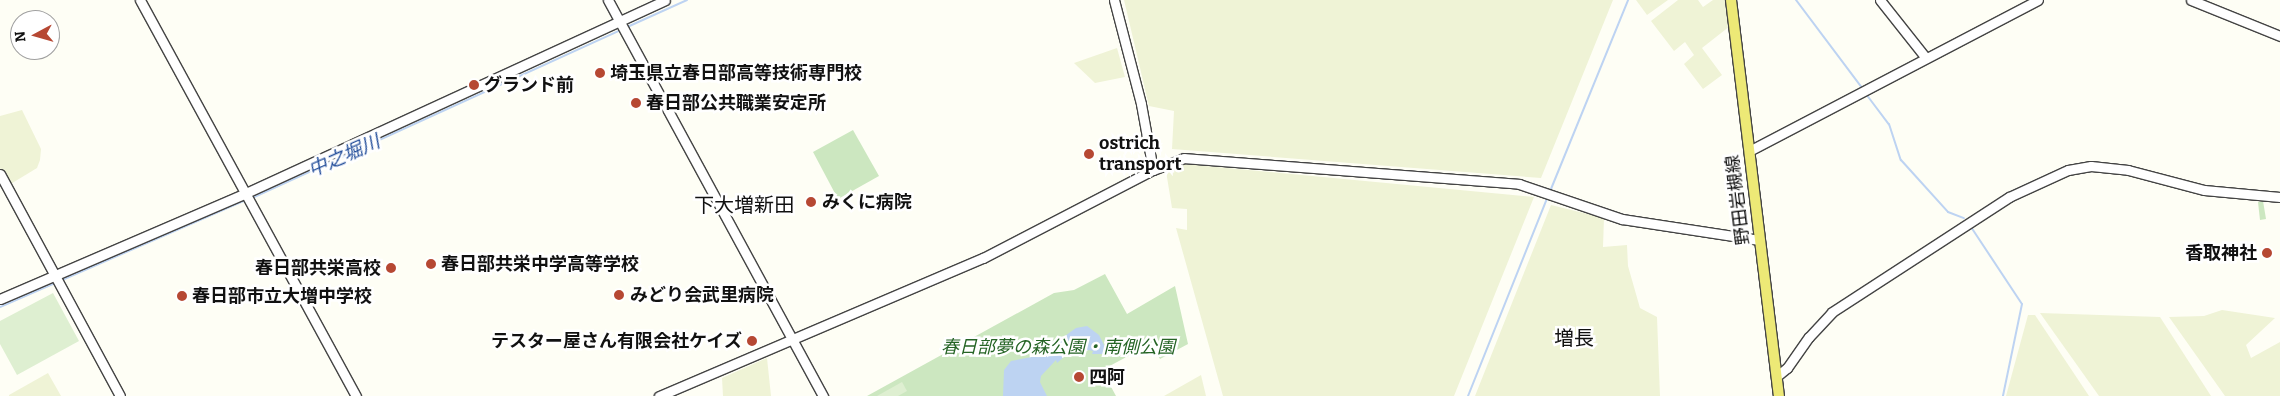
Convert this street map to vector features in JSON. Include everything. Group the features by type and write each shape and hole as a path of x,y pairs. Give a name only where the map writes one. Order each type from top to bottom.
{"main road":[{"name":"野田岩槻線","path":"1731,0 1779,396"}],"street":[{"path":"140,0 356,396"},
{"path":"608,0 823,396"},
{"path":"0,299 246,193 665,0"},
{"path":"1114,0 1141,104 1153,170"},
{"path":"1880,0 1926,58"},
{"path":"1749,151 2038,0"},
{"path":"2190,0 2280,36"},
{"path":"659,396 983,258 1153,170 1184,158 1519,184 1622,219 1759,240"},
{"path":"1776,376 1787,368 1809,337 1832,312 2009,197 2068,170 2091,166 2128,170 2204,190 2280,197"},
{"path":"0,174 120,396"}],"green space":[{"path":"1124,0 1613,0 1541,178 1172,149 1174,111 1149,106"},
{"path":"1636,0 1668,0 1647,15"},
{"path":"1678,0 1698,0 1703,7 1713,0 1728,0 1730,26 1702,48 1722,75 1703,89 1684,64 1694,55 1685,42 1674,51 1651,21"},
{"path":"1117,48 1125,77 1095,83 1074,63"},
{"path":"22,110 41,149 40,160 37,168 9,185 0,168 0,116"},
{"path":"853,130 879,176 838,199 813,152"},
{"path":"1185,164 1534,197 1454,396 1223,396 1176,228 1187,230 1187,209 1172,208 1166,171"},
{"path":"2263,201 2266,219 2260,220 2258,202"},
{"path":"1551,205 1604,218 1603,247 1627,245 1628,266 1640,308 1657,317 1660,396 1475,396"},
{"name":"春日部夢の森公園・南側公園","path":"1105,274 1127,314 1175,286 1188,344 1160,359 1151,344 1102,370 1116,396 867,396 1054,293 1074,290"},
{"path":"53,293 79,341 17,375 0,344 0,321"},
{"path":"2222,310 2275,318 2246,345 2251,358 2280,342 2280,396 2225,396 2169,317 2204,316"},
{"path":"2040,313 2160,317 2211,396 2099,396"},
{"path":"2028,315 2035,315 2089,396 2006,396"},
{"path":"767,358 771,396 723,396 722,378"},
{"path":"48,373 61,396 9,396 9,395"},
{"path":"1201,375 1206,396 1164,396"},
{"path":"902,382 907,391 898,396 877,396"}],"water":[{"path":"1087,326 1099,335 1106,349 1105,354 1092,354 1093,351 1089,350 1065,356 1057,363 1056,360 1041,376 1040,382 1047,396 1003,396 1004,370 1011,361 1037,356 1076,328"}],"waterway":[{"name":"中之堀川","path":"625,28 687,0"},
{"path":"1551,189 1628,0"},
{"path":"1796,0 1862,88"},
{"name":"中之堀川","path":"252,198 621,30"},
{"path":"1866,94 1889,124 1901,160 1948,212 1964,218"},
{"path":"1468,396 1548,196"},
{"name":"中之堀川","path":"62,280 246,200"},
{"path":"1971,227 2022,304 2003,396"},
{"name":"中之堀川","path":"0,307 55,283"}],"place":[{"name":"埼玉県立春日部高等技術専門校","path":"600,73"},
{"name":"グランド前","path":"474,85"},
{"name":"春日部公共職業安定所","path":"636,103"},
{"name":"ostrich transport","path":"1089,154"},
{"name":"みくに病院","path":"811,202"},
{"name":"香取神社","path":"2267,253"},
{"name":"春日部共栄中学高等学校","path":"431,264"},
{"name":"春日部共栄高校","path":"391,268"},
{"name":"みどり会武里病院","path":"619,295"},
{"name":"春日部市立大増中学校","path":"182,296"},
{"name":"テスター屋さん有限会社ケイズ","path":"752,341"},
{"name":"四阿","path":"1079,377"}],"district":[{"name":"下大増新田","path":"744,205"},
{"name":"増長","path":"1574,338"}]}
